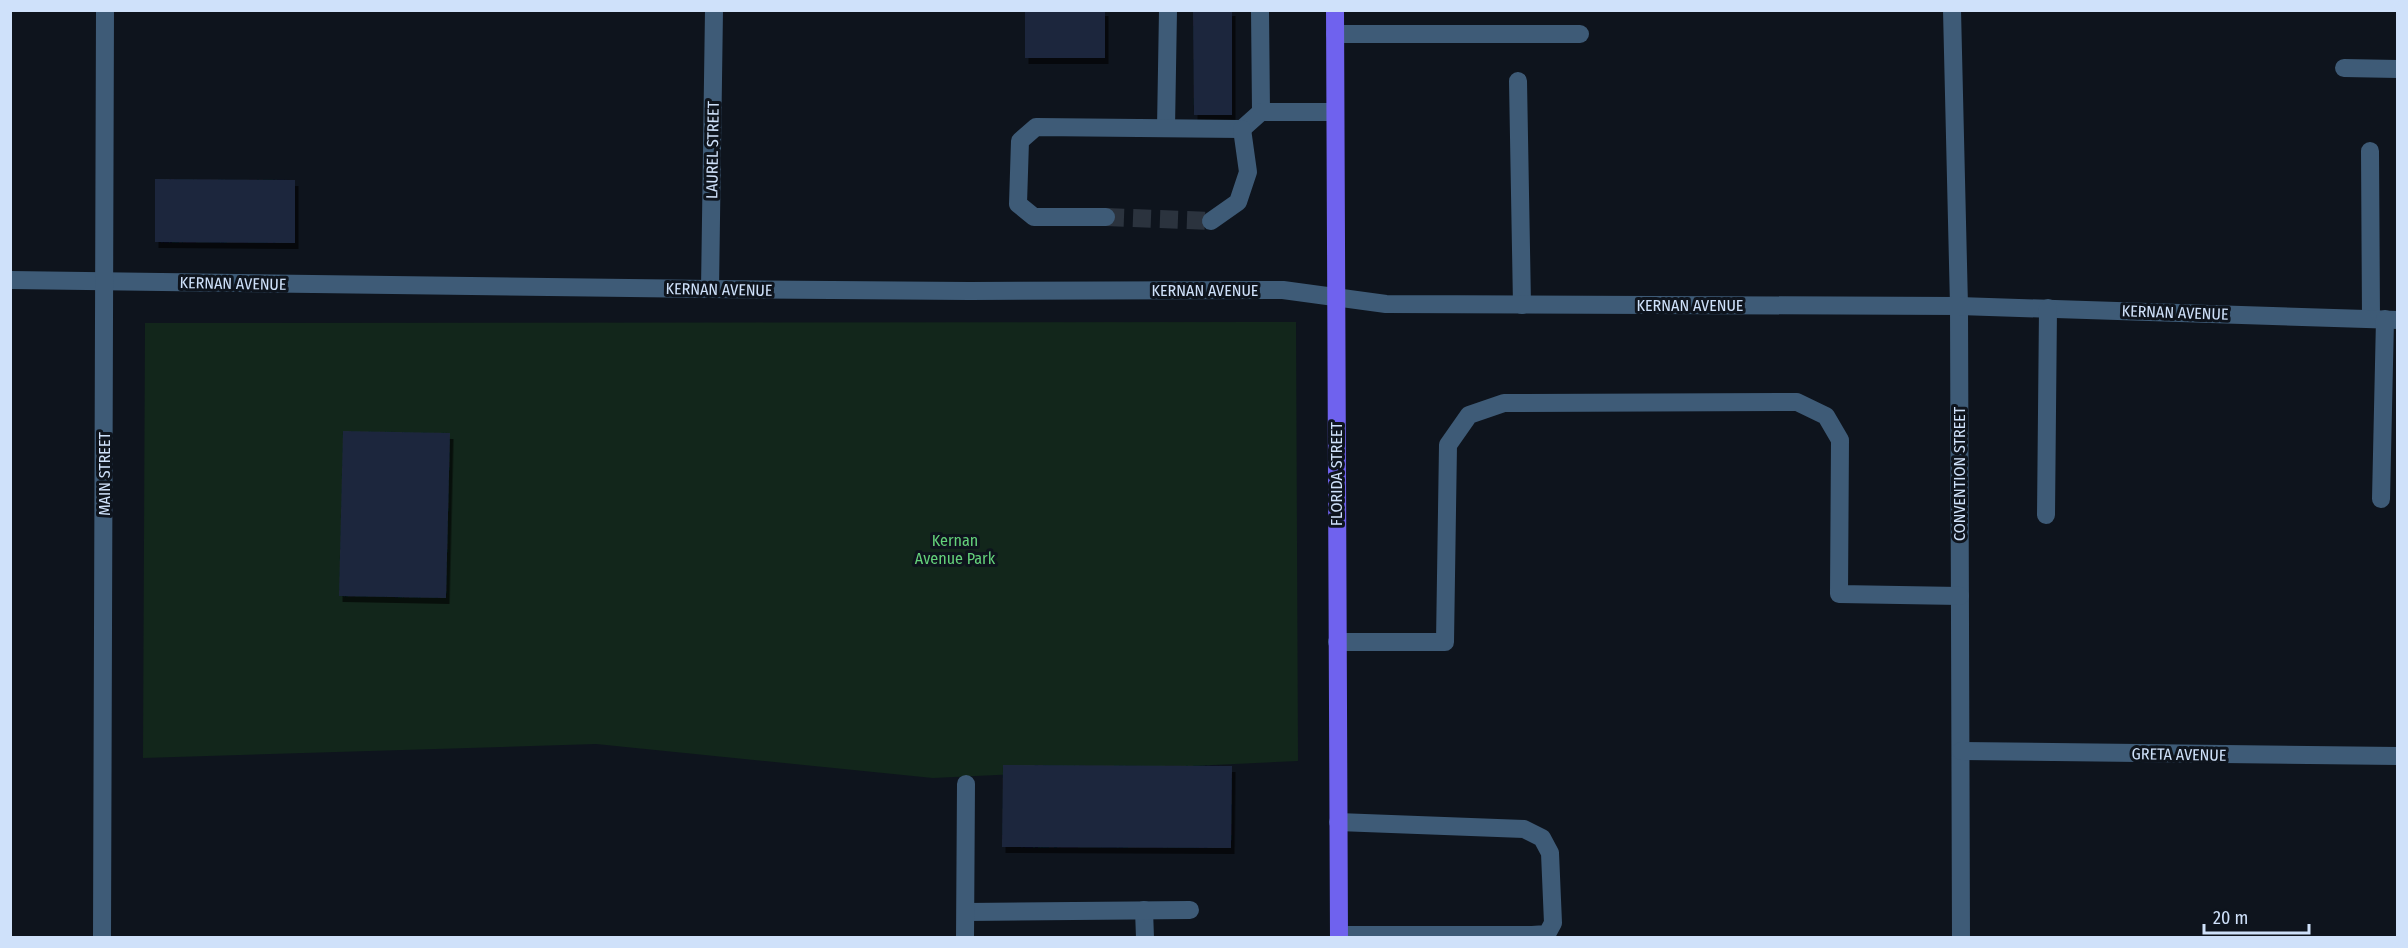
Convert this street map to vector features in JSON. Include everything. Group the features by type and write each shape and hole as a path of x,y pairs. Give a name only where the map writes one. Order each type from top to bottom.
{"main road":[{"name":"FLORIDA STREET","path":"1335,10 1339,936"}],"street":[{"name":"MAIN STREET","path":"102,938 105,10"},
{"name":"LAUREL STREET","path":"710,289 714,10"},
{"path":"1166,128 1168,10"},
{"path":"1260,10 1261,112"},
{"name":"CONVENTION STREET","path":"1952,10 1959,306 1961,938"},
{"path":"1335,34 1580,34"},
{"path":"2344,68 2397,69"},
{"path":"1518,81 1522,305"},
{"path":"1106,217 1034,218 1018,204 1020,141 1036,127 1242,129 1261,112 1335,112"},
{"path":"1210,220 1238,202 1248,172 1242,129"},
{"path":"2370,151 2384,319 2381,499"},
{"name":"KERNAN AVENUE","path":"10,280 958,291 1283,290 1386,304 1959,306 2384,319"},
{"path":"2046,515 2048,308"},
{"path":"1337,642 1445,642 1448,445 1468,415 1504,403 1797,402 1826,416 1840,441 1839,594 1960,596"},
{"name":"GRETA AVENUE","path":"1961,751 2397,756"},
{"path":"965,938 966,784"},
{"path":"1338,822 1524,829 1542,838 1550,853 1553,923 1546,934 1532,935 1339,936"},
{"path":"1144,910 1144,938"},
{"path":"966,912 1190,910"}],"green space":[{"name":"Kernan Avenue Park","path":"1296,322 1298,761 933,778 596,744 143,758 145,323"}],"building":[{"path":"1025,10 1105,10 1105,58 1025,58"},
{"path":"1193,10 1232,10 1232,115 1194,115"},
{"path":"155,179 295,180 295,243 155,242"},
{"path":"343,431 450,433 446,598 339,596"},
{"path":"1003,765 1232,766 1231,848 1002,847"}],"tunnel":[{"path":"1106,217 1211,221"}]}
